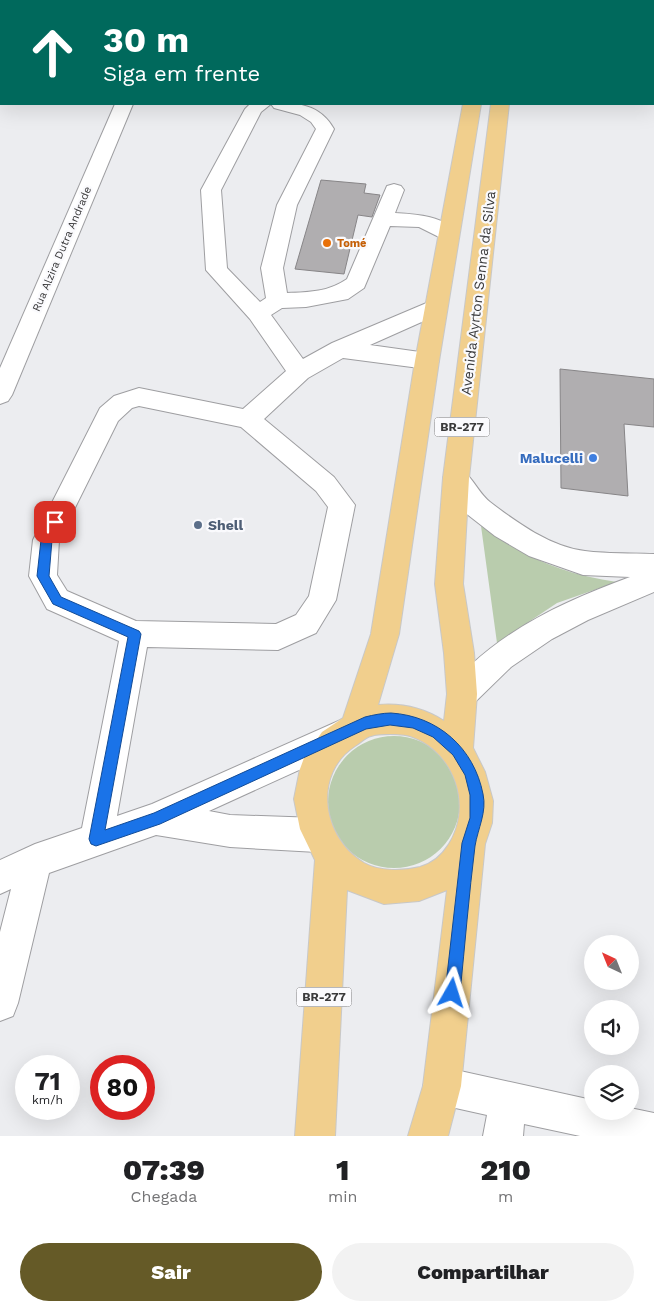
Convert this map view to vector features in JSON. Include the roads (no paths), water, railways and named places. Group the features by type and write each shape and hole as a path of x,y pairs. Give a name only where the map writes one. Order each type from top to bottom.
{"highway":[{"name":"BR-277","path":"350,731 385,634 427,361 472,105"},
{"name":"Avenida Ayrton Senna da Silva","path":"457,750 462,694 450,584 456,478 500,105"},
{"path":"428,1136 442,1086 469,843 476,818 477,795 471,773 457,750 438,733 414,722 390,719 365,723 350,731 324,754 312,779 310,807 324,847 353,876 379,886 406,887 432,880 455,866 469,843"},
{"name":"BR-277","path":"315,1136 324,847"}],"street":[{"name":"Rua Alzira Dutra Andrade","path":"0,394 7,363 124,105"},
{"path":"260,105 254,109 211,190 217,270 258,314 300,372"},
{"path":"278,300 272,268 287,205 325,129 320,119 309,112 284,105"},
{"path":"258,314 278,300 306,300 340,294 356,283 394,190"},
{"path":"424,221 454,207"},
{"path":"382,219 424,221 449,235"},
{"path":"248,419 300,372 340,349 436,307"},
{"path":"340,349 427,361"},
{"path":"139,396 248,419 325,484 342,505 322,600 306,624 278,637 135,634 57,600 43,576 46,540 109,415 123,402 139,396"},
{"path":"456,478 472,503 504,528 538,548 583,564 654,566"},
{"path":"462,694 507,652 544,629 597,601 654,580"},
{"path":"96,839 135,634"},
{"path":"0,877 35,861 156,819 350,731"},
{"path":"156,819 324,847"},
{"path":"0,1003 35,861"},
{"path":"442,1086 506,1118 654,1134"}],"place":[{"name":"Tomé","path":"327,243"},
{"name":"Malucelli","path":"593,458"},
{"name":"Shell","path":"198,525"}]}
